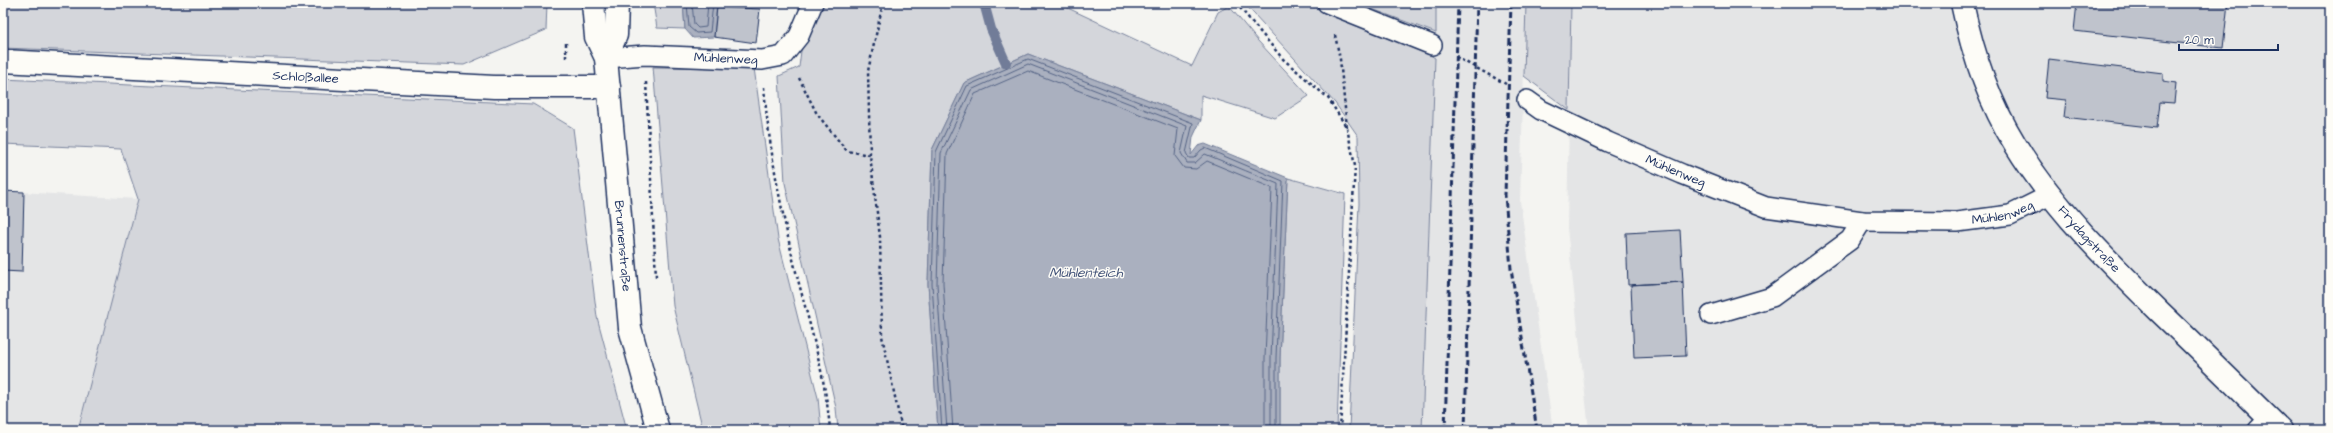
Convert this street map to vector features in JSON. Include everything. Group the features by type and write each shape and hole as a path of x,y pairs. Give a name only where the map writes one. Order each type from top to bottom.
{"street":[{"name":"Brunnenstraße","path":"593,3 596,37 606,58 630,328 658,430"},
{"name":"Brunnenstraße","path":"606,58 616,35 617,3"},
{"name":"Frydagstraße","path":"1962,3 1969,34 1989,92 2014,143 2050,195 2094,247 2270,426"},
{"name":"Schloßallee","path":"3,61 494,86 609,87"}],"lane":[{"path":"783,56 799,36 813,3"},
{"path":"1328,3 1432,45"},
{"name":"Mühlenweg","path":"606,58 645,55 762,60 783,56"},
{"name":"Mühlenweg","path":"1527,100 1541,110 1608,142 1682,174 1766,207 1862,221 1957,222 2010,215 2050,195"},
{"path":"1711,315 1772,297 1850,240 1862,221"}],"path":[{"path":"883,3 868,71 870,155 880,237 882,336 902,430"},
{"path":"1236,3 1283,59 1328,98 1347,128"},
{"path":"1328,3 1340,59 1347,128 1354,166 1340,430"},
{"path":"564,87 567,33"},
{"path":"1432,45 1497,78 1527,100"},
{"path":"645,55 657,282"},
{"path":"783,56 796,74 816,114 847,151 870,155"},
{"path":"762,60 778,184 797,274 817,350 830,430"}],"shaded area":[{"path":"3,3 547,3 546,30 464,65 3,48"},
{"path":"653,3 683,3 685,29 657,28"},
{"path":"822,3 1057,3 1192,66 1218,12 1229,6 1258,41 1309,96 1275,118 1201,95 1201,120 1028,54 964,83 932,150 928,284 938,430 838,430 836,408 785,183 779,76 799,67 801,51"},
{"path":"1244,3 1302,3 1405,40 1435,58 1422,430 1349,430 1359,204 1358,136 1335,103"},
{"path":"1356,3 1436,3 1436,33"},
{"path":"1436,3 1526,3 1520,201 1553,430 1422,430"},
{"path":"1526,3 1571,3 1569,110 1524,76"},
{"path":"1571,3 2330,3 2330,430 1589,430 1567,228"},
{"path":"653,67 754,68 778,239 818,398 821,430 703,430 673,306"},
{"path":"3,79 533,104 573,128 597,317 627,430 78,430 138,199 121,149 3,144"},
{"path":"1288,178 1345,194 1337,430 1280,430 1280,358"},
{"path":"3,191 138,199 78,430 3,430"}],"water":[{"path":"683,3 717,3 714,37 693,38 685,29"},
{"name":"Mühlenteich","path":"1028,54 1201,120 1193,137 1191,155 1198,146 1205,144 1288,178 1280,358 1280,430 938,430 928,284 932,150 964,83"}],"building":[{"path":"2077,3 2228,3 2223,48 2074,31"},
{"path":"717,7 760,9 756,43 714,37"},
{"path":"2049,59 2163,73 2163,81 2176,83 2174,103 2160,102 2157,128 2064,117 2066,100 2045,98"},
{"path":"3,191 24,192 22,272 3,271"},
{"path":"1680,230 1683,282 1628,285 1626,233"},
{"path":"1683,282 1686,356 1634,358 1631,285"}],"waterway":[{"path":"984,3 991,29 1006,63"}],"railway":[{"path":"1445,430 1458,3"},
{"path":"1465,430 1477,3"},
{"path":"1511,3 1505,195 1511,269 1537,430"}]}
